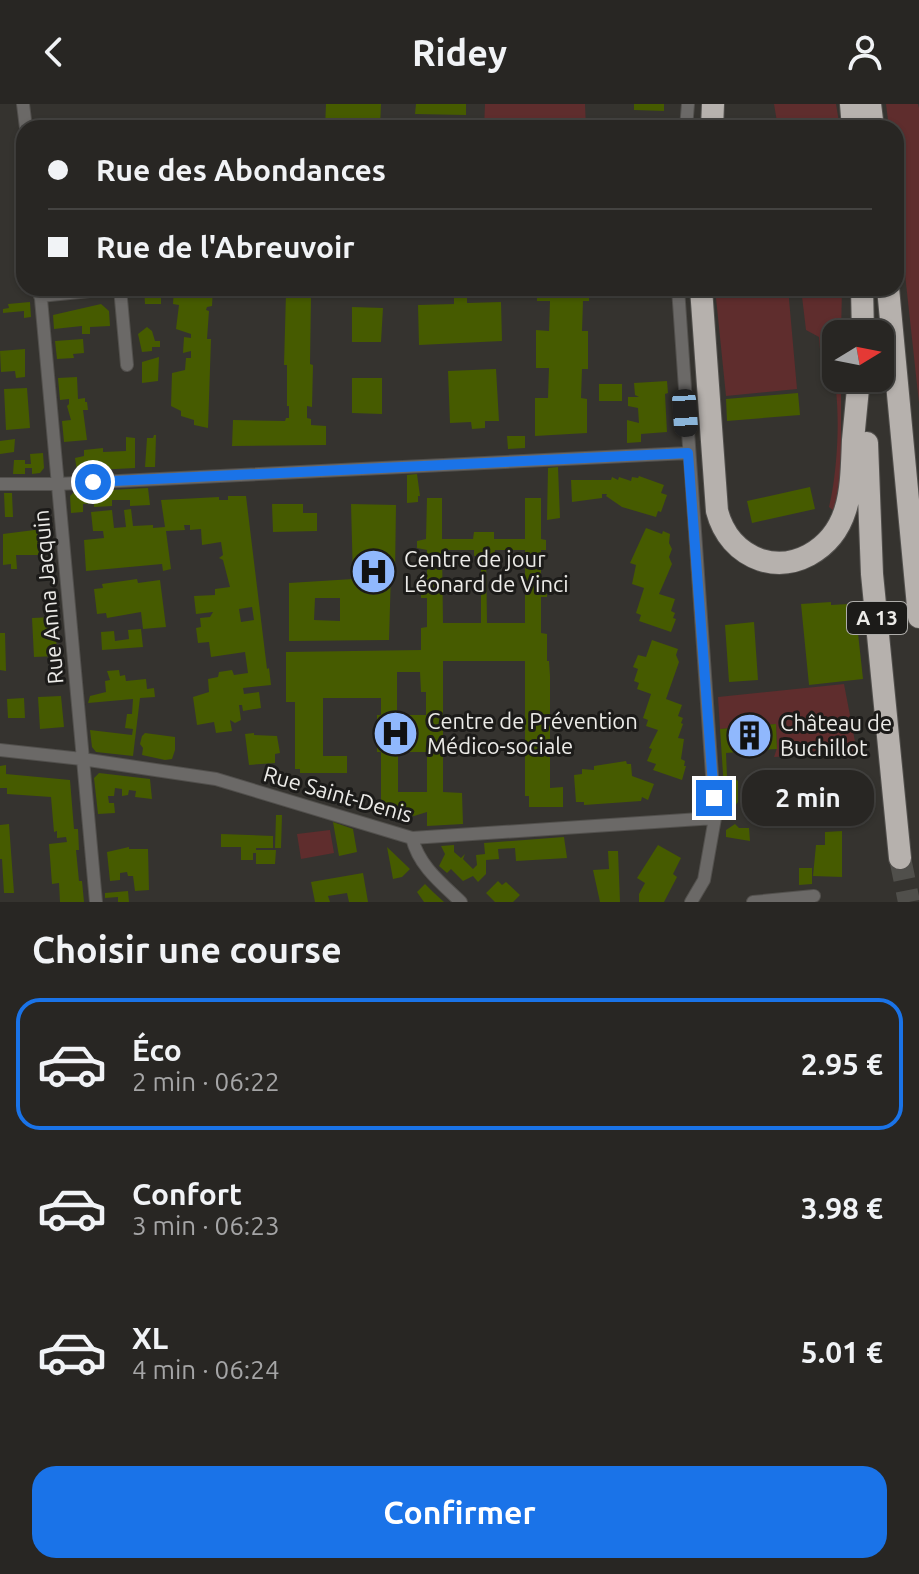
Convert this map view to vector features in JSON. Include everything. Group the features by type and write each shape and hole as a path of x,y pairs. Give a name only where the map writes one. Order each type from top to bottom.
{"highway":[{"path":"702,296 717,511 730,538 751,555 775,563 794,561 822,546 839,525 851,493 861,392"},
{"path":"862,296 863,320"},
{"name":"A 13","path":"889,296 919,617"},
{"name":"A 13","path":"863,392 872,574 900,858"}],"street":[{"name":"Rue Anna Jacquin","path":"40,296 96,902"},
{"path":"121,296 127,365"},
{"path":"678,296 715,818 704,880 691,902"},
{"path":"0,484 58,484 688,453"},
{"name":"Rue Saint-Denis","path":"0,750 225,781 412,838 715,818"},
{"path":"412,838 415,852 426,869 461,902"},
{"path":"756,902 814,896"}],"shaded area":[{"path":"485,104 585,104 586,120 484,120"},
{"path":"774,104 836,104 839,120 777,120"},
{"path":"886,104 918,104 919,403 904,265 904,120 888,120"},
{"path":"716,296 789,296 797,389 726,396"},
{"path":"802,296 842,296 841,320 822,320 822,362 819,337 806,330"},
{"path":"836,392 841,392 841,480 834,511 829,507 838,435"},
{"path":"844,684 857,752 774,757 777,748 776,724 720,729 718,697"},
{"path":"330,830 334,853 301,859 297,834"}],"building":[{"path":"326,104 381,104 380,120 325,120"},
{"path":"416,104 466,104 466,115 415,114"},
{"path":"634,104 664,104 664,111 634,110"},
{"path":"144,296 161,296 161,304 145,304"},
{"path":"174,296 213,296 212,306 206,310 209,311 207,339 211,339 208,428 194,425 194,420 181,416 181,411 171,406 172,373 185,370 186,358 191,358 191,351 183,353 184,337 191,338 191,334 176,329 179,305 173,304"},
{"path":"286,296 311,297 312,407 307,406 307,418 311,419 311,425 326,426 326,445 232,446 233,420 285,421 289,418 287,365 284,365"},
{"path":"537,296 589,296 589,301 583,301 582,331 588,331 588,369 582,369 581,398 587,399 587,433 535,436 535,398 548,398 549,368 536,368 536,330 549,331 550,301 537,301"},
{"path":"454,298 467,298 467,303 501,302 502,341 419,345 418,305 454,304"},
{"path":"30,302 31,317 24,318 24,311 3,313 3,309 9,308 8,304"},
{"path":"101,304 109,311 110,326 90,327 90,334 82,334 82,326 54,329 53,315"},
{"path":"352,307 383,308 381,342 352,342"},
{"path":"147,327 155,341 160,341 160,347 142,352 138,334"},
{"path":"83,339 84,353 73,354 74,358 57,359 55,341"},
{"path":"25,349 25,377 16,378 15,371 1,372 0,351"},
{"path":"159,357 158,381 142,383 142,362"},
{"path":"496,369 499,421 485,421 485,428 472,429 471,422 450,423 448,371"},
{"path":"77,377 78,399 85,398 87,402 88,410 83,410 87,440 64,442 62,421 71,420 67,406 69,399 60,400 58,378"},
{"path":"352,378 382,378 382,414 352,413"},
{"path":"667,381 667,432 641,434 641,442 627,443 627,420 639,423 638,408 628,406 628,397 639,397 635,395 634,383"},
{"path":"599,384 622,384 622,401 599,401"},
{"path":"27,388 30,428 6,430 4,389"},
{"path":"798,393 800,415 727,421 726,399"},
{"path":"154,435 155,467 145,467 147,438"},
{"path":"507,436 525,436 525,448 508,449"},
{"path":"126,437 135,438 135,468 77,471 75,458 84,456 84,450 103,448 103,452 126,451"},
{"path":"15,439 14,452 0,454 0,441"},
{"path":"43,453 44,468 40,473 32,474 32,468 25,468 25,474 13,474 14,460 25,460 25,464 31,464 30,454"},
{"path":"558,467 560,518 547,520 548,468"},
{"path":"417,474 418,502 407,503 407,475"},
{"path":"639,476 664,485 661,493 667,495 656,517 622,507 607,494 602,494 602,498 572,502 571,480 611,480 612,477 618,480 619,477 631,481 632,477"},
{"path":"810,487 815,509 752,523 747,501"},
{"path":"148,488 150,505 130,506 130,500 112,500 112,506 83,504 83,512 71,513 70,496 74,492"},
{"path":"4,493 12,493 13,517 5,517"},
{"path":"228,496 246,496 271,685 243,688 244,694 259,692 261,708 243,711 242,705 239,705 241,720 235,723 230,720 232,731 216,733 214,722 197,725 193,697 209,692 208,679 218,677 219,672 232,670 234,675 248,673 245,652 211,657 209,642 198,643 196,628 201,627 200,618 210,617 213,612 196,614 194,596 215,595 215,589 230,587 223,560 219,558 223,555 221,542 202,545 201,529 190,530 190,525 184,525 185,530 166,531 171,569 163,571 162,564 86,571 84,540 104,538 103,531 93,531 91,512 112,510 114,528 126,527 124,510 131,509 133,526 165,527 161,500 219,497 219,500 228,500","holes":["252,607 254,620 241,622 239,609"]},
{"path":"427,498 442,498 442,539 473,539 474,532 494,532 494,539 525,539 525,498 541,498 541,539 546,540 546,550 541,550 541,587 547,587 547,597 541,597 541,633 547,634 550,676 550,788 563,787 563,807 529,807 529,796 525,796 525,661 443,661 443,792 462,793 463,824 427,826 427,812 414,816 381,805 377,715 381,715 381,698 323,698 323,756 347,756 347,773 300,773 300,769 295,769 295,702 286,702 286,652 421,650 421,628 427,627 427,598 421,598 421,587 427,586 427,550 417,548 417,541 426,539","holes":["442,550 474,550 474,556 481,556 481,623 443,623","495,550 525,550 525,623 487,623 486,556 494,556","397,672 420,672 421,692 426,692 426,715 397,715","398,752 427,752 427,792 398,792"]},
{"path":"272,504 303,504 303,513 317,513 317,531 273,532"},
{"name":"Centre de jour Léonard de Vinci","path":"351,504 396,505 395,572 391,572 389,640 289,641 289,583 353,579","holes":["315,598 340,598 340,621 314,620"]},
{"path":"646,528 670,534 672,549 669,557 672,564 659,594 675,599 671,611 676,619 671,632 639,621 641,615 636,613 644,588 632,584 636,565 630,563"},
{"path":"42,529 43,555 16,555 17,569 11,569 11,564 3,565 3,534"},
{"path":"137,579 138,583 160,580 166,627 143,629 141,612 107,618 106,613 97,614 94,589 103,588 102,584"},
{"path":"831,602 831,605 849,604 853,615 856,615 863,679 809,685 801,604"},
{"path":"55,617 57,656 34,657 32,618"},
{"path":"754,622 758,680 729,682 725,625"},
{"path":"141,629 143,647 102,650 101,632 114,631 115,641 129,639 128,630"},
{"path":"0,633 5,633 6,671 0,670"},
{"path":"652,640 678,649 676,655 679,662 666,699 682,705 678,716 683,718 683,724 678,738 684,739 681,759 686,766 682,780 653,770 656,764 647,761 652,749 649,748 658,730 646,726 648,720 643,718 651,694 637,689 639,683 634,681 638,669 633,667 638,655 646,657"},
{"path":"119,670 126,681 146,679 147,689 154,688 155,697 140,698 133,756 96,752 92,747 90,730 132,735 133,729 125,728 127,714 132,714 133,699 88,703 90,696 106,692 105,681 110,680 107,671"},
{"path":"61,696 64,727 40,729 38,697"},
{"path":"24,698 25,718 8,718 7,699"},
{"name":"Château de Buchillot","path":"776,724 777,749 758,750 757,743 738,743 739,752 726,753 727,777 738,781 738,802 728,807 725,803 720,729"},
{"path":"145,733 175,737 172,759 142,755 140,744"},
{"path":"245,734 277,736 280,753 275,754 275,763 249,765"},
{"path":"626,761 631,764 632,776 654,784 648,800 642,797 641,801 584,805 584,802 576,802 574,775 582,774 582,769 594,770 594,766"},
{"path":"6,765 6,774 70,780 74,829 78,829 79,850 76,850 79,881 82,881 84,902 60,902 59,883 52,884 49,844 67,842 66,837 57,838 57,831 54,832 51,797 7,794 7,788 0,788 0,766"},
{"path":"99,773 150,779 152,799 135,797 136,791 129,790 128,795 122,796 122,789 115,788 114,796 108,796 109,803 114,803 115,813 98,814 94,778"},
{"path":"776,773 779,799 775,804 768,804 764,801 762,778 766,774"},
{"path":"276,815 282,815 281,848 275,848"},
{"path":"333,822 353,829 357,852 339,856"},
{"path":"9,824 14,893 4,893 0,825"},
{"path":"735,824 739,828 749,828 750,841 726,837 726,830"},
{"path":"842,831 842,877 813,876 816,845 825,845 825,832"},
{"path":"221,834 273,836 273,848 256,850 276,850 275,864 256,864 256,853 253,853 253,860 241,860 241,847 221,847"},
{"path":"564,837 567,858 516,861 515,848 498,849 499,859 486,860 486,874 478,882 473,876 463,881 451,869 447,873 439,866 445,854 441,846 454,845 454,852 461,858 465,854 463,859 473,869 477,865 476,855 485,854 484,843"},
{"path":"658,845 681,858 673,874 677,877 664,902 639,902 639,894 645,883 637,878"},
{"path":"129,847 148,849 149,890 135,891 133,876 128,876 127,872 120,873 120,880 110,881 107,852"},
{"path":"387,847 410,869 402,877 393,879"},
{"path":"608,851 618,851 620,902 600,902 593,870 609,869"},
{"path":"799,868 812,868 812,884 799,885"},
{"path":"363,873 368,902 349,902 347,893 328,896 330,902 315,902 311,882"},
{"path":"498,881 502,885 506,882 520,895 513,902 495,902 486,893"},
{"path":"425,884 444,902 424,902 417,892"},
{"path":"128,891 129,902 118,902 118,897 105,898 105,893"}],"tunnel":[{"path":"900,858 909,902"}],"place":[{"name":"Centre de jour Léonard de Vinci","path":"373,572"},
{"name":"Centre de Prévention Médico-sociale","path":"396,734"},
{"name":"Château de Buchillot","path":"749,736"}],"route":[{"path":"93,482 688,453 714,798"}]}
